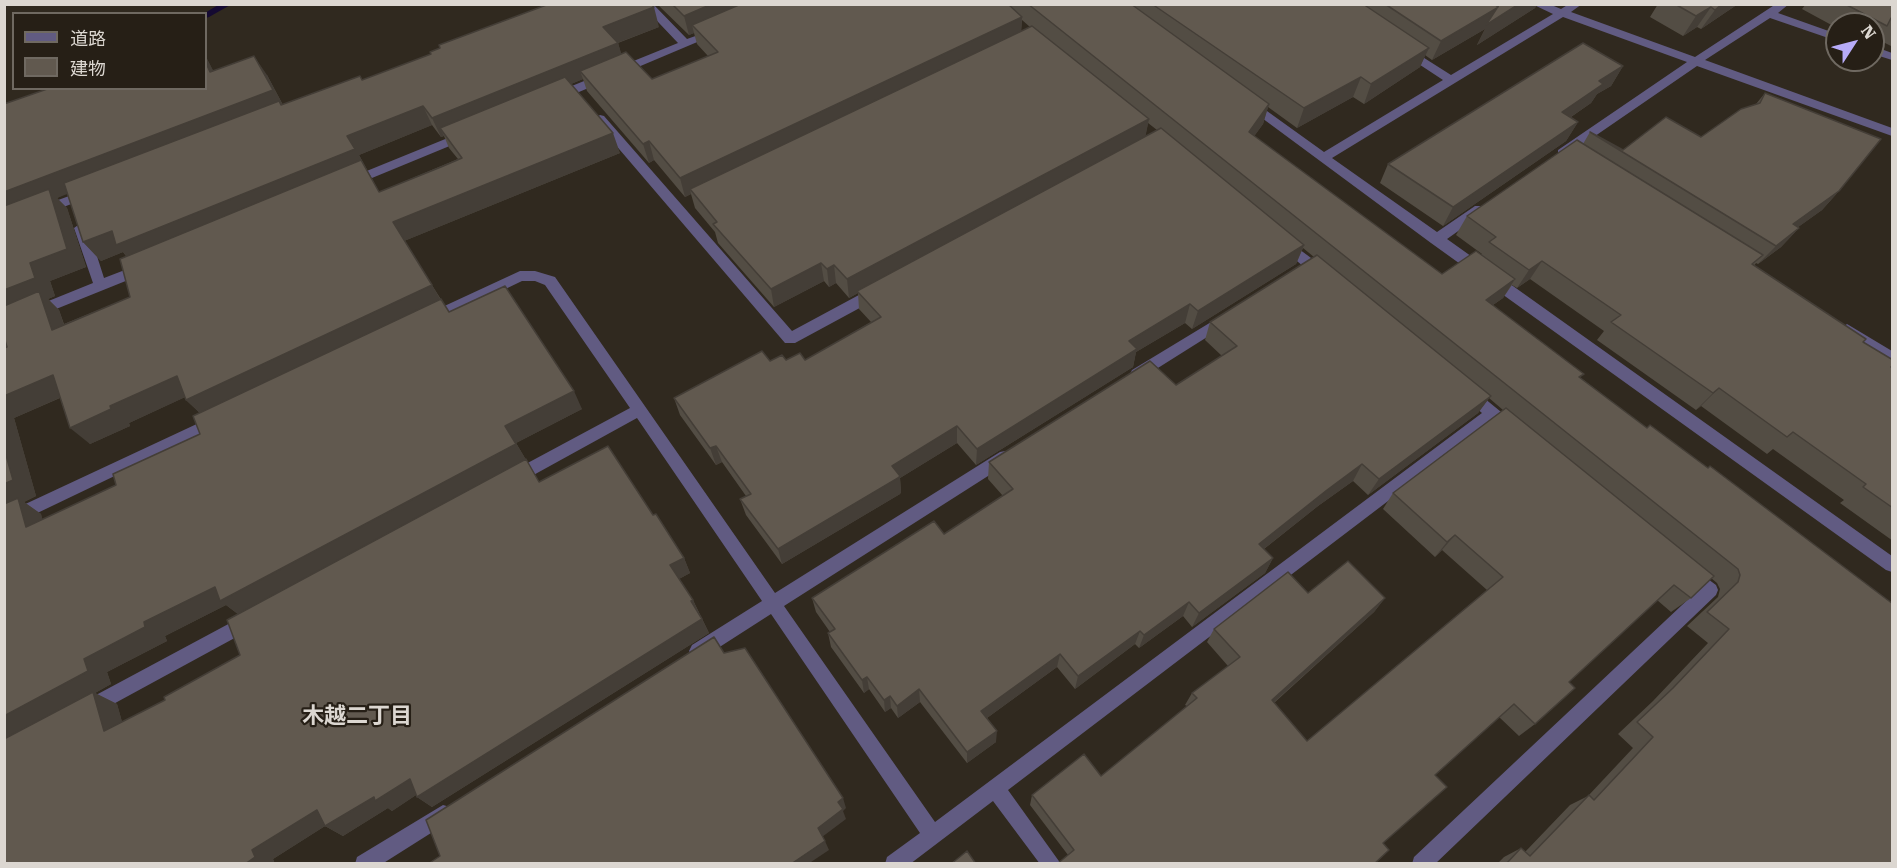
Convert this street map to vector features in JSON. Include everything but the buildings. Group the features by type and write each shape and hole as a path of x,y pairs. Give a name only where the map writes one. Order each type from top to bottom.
{"street":[{"path":"646,4 685,44"},
{"path":"1538,4 1893,132"},
{"path":"1324,157 1577,4"},
{"path":"1565,155 1696,61 1784,4"},
{"path":"1770,14 1825,34"},
{"path":"542,103 582,98 685,44 728,27"},
{"path":"1393,42 1451,80"},
{"path":"1240,97 1436,240 1893,566"},
{"path":"582,98 683,206 790,339 885,288"},
{"path":"343,185 476,130"},
{"path":"4,225 105,186"},
{"path":"72,199 100,285"},
{"path":"1436,240 1491,202"},
{"path":"1274,235 1305,268 1329,279"},
{"path":"4,325 155,262"},
{"path":"413,327 520,276 535,276 549,280 933,834"},
{"path":"1128,380 1239,309"},
{"path":"1833,320 1893,358"},
{"path":"1456,383 1520,435"},
{"path":"504,483 639,410"},
{"path":"894,864 1493,413"},
{"path":"4,522 230,414"},
{"path":"683,660 1016,450"},
{"path":"1420,864 1710,590 1674,560"},
{"path":"77,714 264,613"},
{"path":"995,788 1052,864"},
{"path":"364,864 454,806"}],"waterway":[{"path":"207,14 228,4"}],"district":[{"name":"木越二丁目","path":"357,717"}]}
